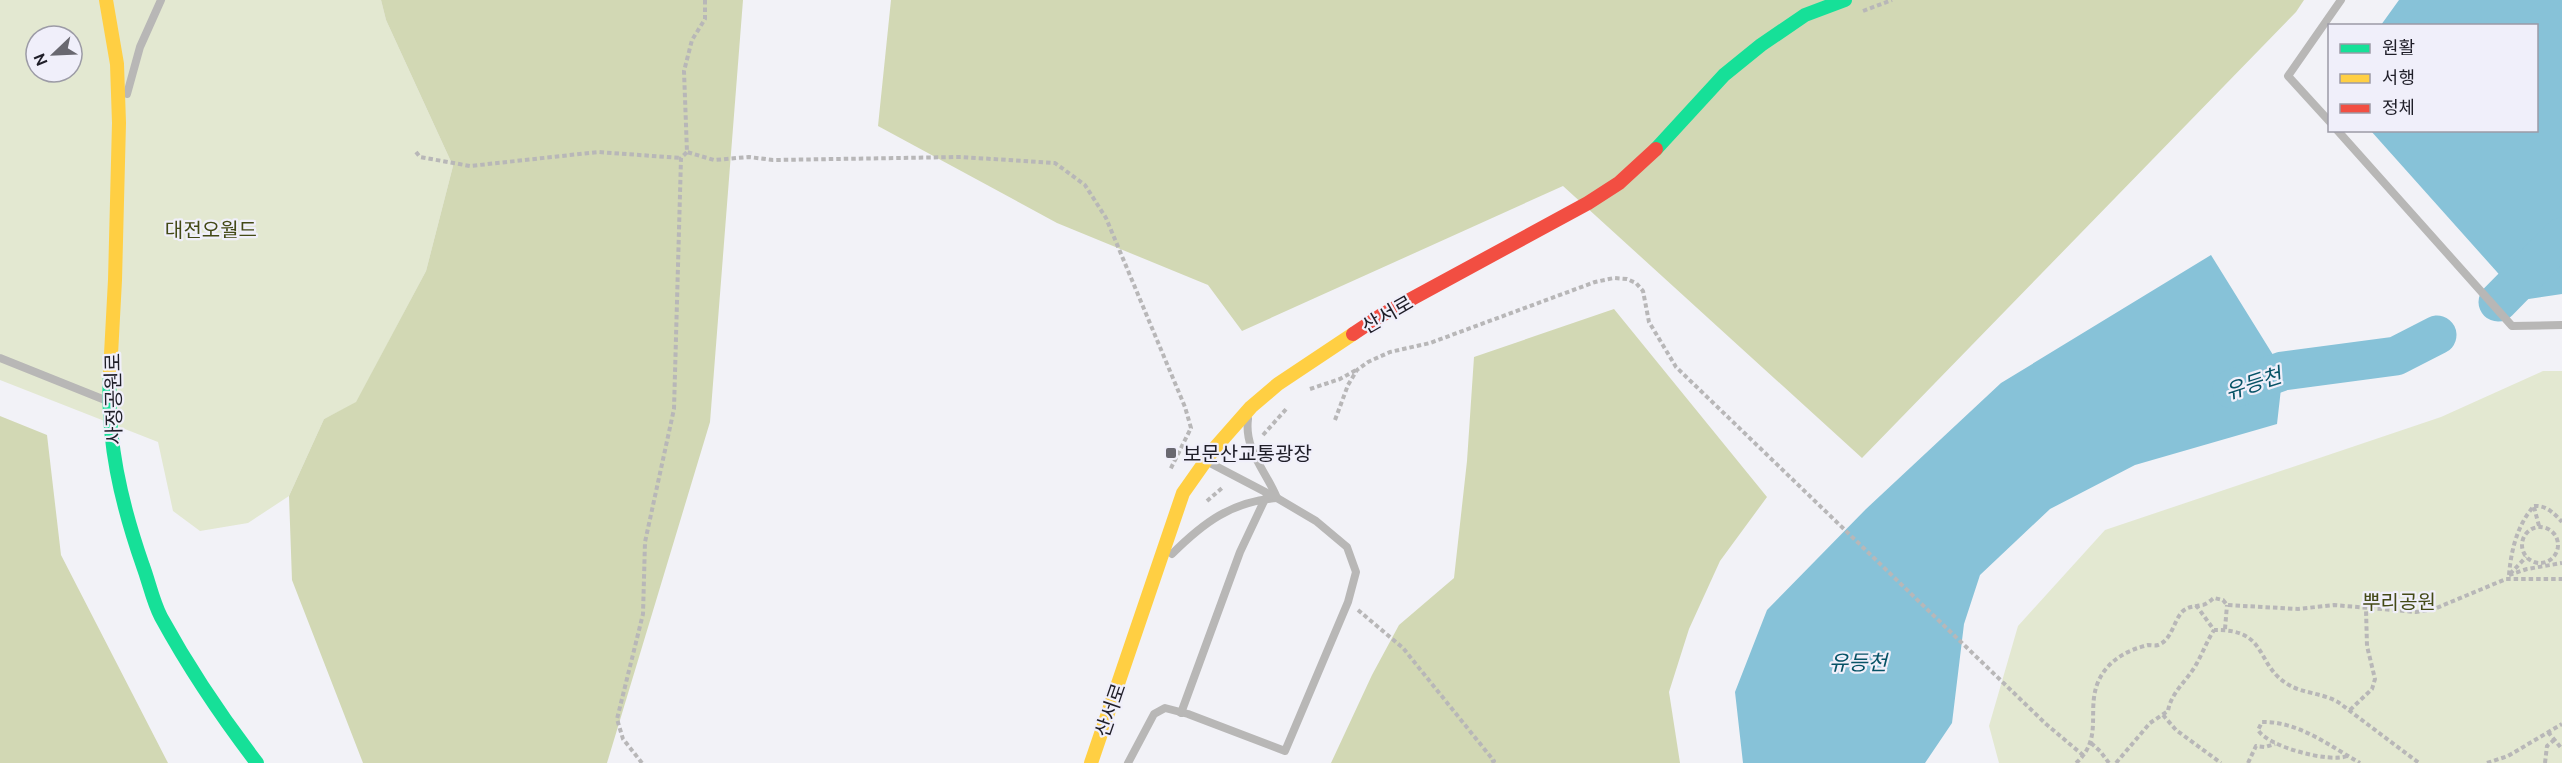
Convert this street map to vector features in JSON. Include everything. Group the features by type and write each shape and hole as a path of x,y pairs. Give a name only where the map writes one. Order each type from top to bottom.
{"street":[{"name":"사정공원로","path":"106,0 117,64 119,123 115,280 108,402 112,450 127,519 160,615 213,706 256,763"},
{"name":"산서로","path":"1091,763 1183,493 1214,449 1251,407 1316,357 1380,316 1588,203 1619,183 1649,157 1724,75 1761,45 1805,15 1845,0"}],"lane":[{"path":"119,123 140,47 161,0"},
{"path":"2328,120 2288,76 2341,0"},
{"path":"2339,132 2512,326 2562,325"},
{"path":"0,358 108,402"},
{"path":"1251,407 1247,434 1250,446 1277,498"},
{"path":"1128,763 1154,714 1165,708 1285,751 1348,602 1356,572 1347,547 1316,521 1207,461"},
{"path":"1160,566 1207,521 1248,502 1277,498"},
{"path":"1181,713 1240,552 1265,499"}],"path":[{"path":"642,763 623,739 617,720 643,614 645,542 674,409 681,158 687,152 684,71 692,39 705,20 705,0"},
{"path":"416,152 420,158 470,166 598,153 681,158"},
{"path":"687,152 714,160 749,157 773,160 962,157 1055,163 1085,185 1106,218 1185,407 1191,428 1169,471"},
{"path":"1314,388 1340,379 1390,352 1430,343 1595,282 1627,279 1636,283 1642,291 1649,322 1676,368 2046,724 2084,756"},
{"path":"1335,420 1348,385 1357,370"},
{"path":"1204,504 1222,488"},
{"path":"2534,506 2539,526"},
{"path":"2507,577 2518,535 2527,514 2534,506 2549,509 2562,522"},
{"path":"2539,526 2555,534 2560,552 2548,562 2540,563 2526,557 2522,541 2526,533 2539,526"},
{"path":"2507,577 2526,557"},
{"path":"2076,763 2084,756 2091,743 2095,717 2094,696 2106,667 2114,660 2138,649 2158,645 2174,630 2183,610 2196,604 2203,605 2214,598 2223,600 2227,604 2298,609 2334,605 2416,612 2434,609 2527,569 2562,563"},
{"path":"2507,577 2562,579"},
{"path":"1348,602 1403,648 1494,761 1490,763"},
{"path":"2196,604 2214,630"},
{"path":"2225,629 2227,604"},
{"path":"2350,710 2372,690 2375,679 2367,646 2366,609"},
{"path":"2214,630 2225,629 2238,632 2255,642 2272,669 2286,683 2292,687 2327,696 2350,710 2419,763"},
{"path":"2116,763 2150,723 2168,711 2170,700 2198,661 2201,651 2214,630"},
{"path":"2163,716 2176,730 2221,763"},
{"path":"2348,756 2341,760 2325,760 2276,743 2260,734 2258,730 2262,722 2305,732 2326,741 2348,756 2353,761 2360,763"},
{"path":"2487,763 2508,756 2562,724"},
{"path":"2548,732 2562,748"},
{"path":"2545,763 2547,746 2554,740"},
{"path":"2091,743 2109,763"},
{"path":"2248,763 2256,746 2265,747 2276,743"}],"green space":[{"name":"대전오월드","path":"0,0 381,0 386,20 453,166 426,271 356,403 324,419 289,496 248,523 200,531 173,511 158,442 0,380"},
{"path":"381,0 743,0 710,422 607,763 363,763 292,580 289,496 324,419 356,402 426,271 453,166 386,20"},
{"path":"891,0 2304,0 2296,12 1862,458 1563,186 1242,331 1208,285 1057,223 878,126"},
{"path":"1614,309 1767,497 1720,561 1689,629 1669,692 1680,763 1331,763 1372,675 1399,625 1454,578 1467,461 1474,357"},
{"name":"뿌리공원","path":"2543,371 2562,371 2562,763 1999,763 1989,726 2018,626 2105,530 2441,417"},
{"path":"0,416 47,435 61,555 168,763 0,763"}],"water":[{"path":"2399,0 2562,0 2562,294 2522,300 2372,132 2538,132 2538,24 2382,24"},
{"name":"유등천","path":"2211,255 2283,371 2277,424 2135,465 2050,509 1980,575 1964,624 1952,723 1925,763 1743,763 1735,692 1767,610 1866,509 2001,383"}],"waterway":[{"name":"유등천","path":"2498,302 2562,237"},
{"name":"유등천","path":"2232,389 2283,371 2396,356 2437,335"}],"traffic: fast":[{"path":"1656,149 1724,75 1761,45 1805,15 1845,0"},
{"path":"110,373 110,422 117,471 128,519 156,605 172,637 218,710 257,763"}],"traffic: slow":[{"path":"106,0 117,64 119,123 110,373"},
{"path":"1091,763 1183,493 1214,449 1251,407 1278,384 1353,334"}],"traffic: jam":[{"path":"1353,334 1380,316 1588,203 1619,183 1656,149"}],"place":[{"name":"보문산교통광장","path":"1171,453"}]}
